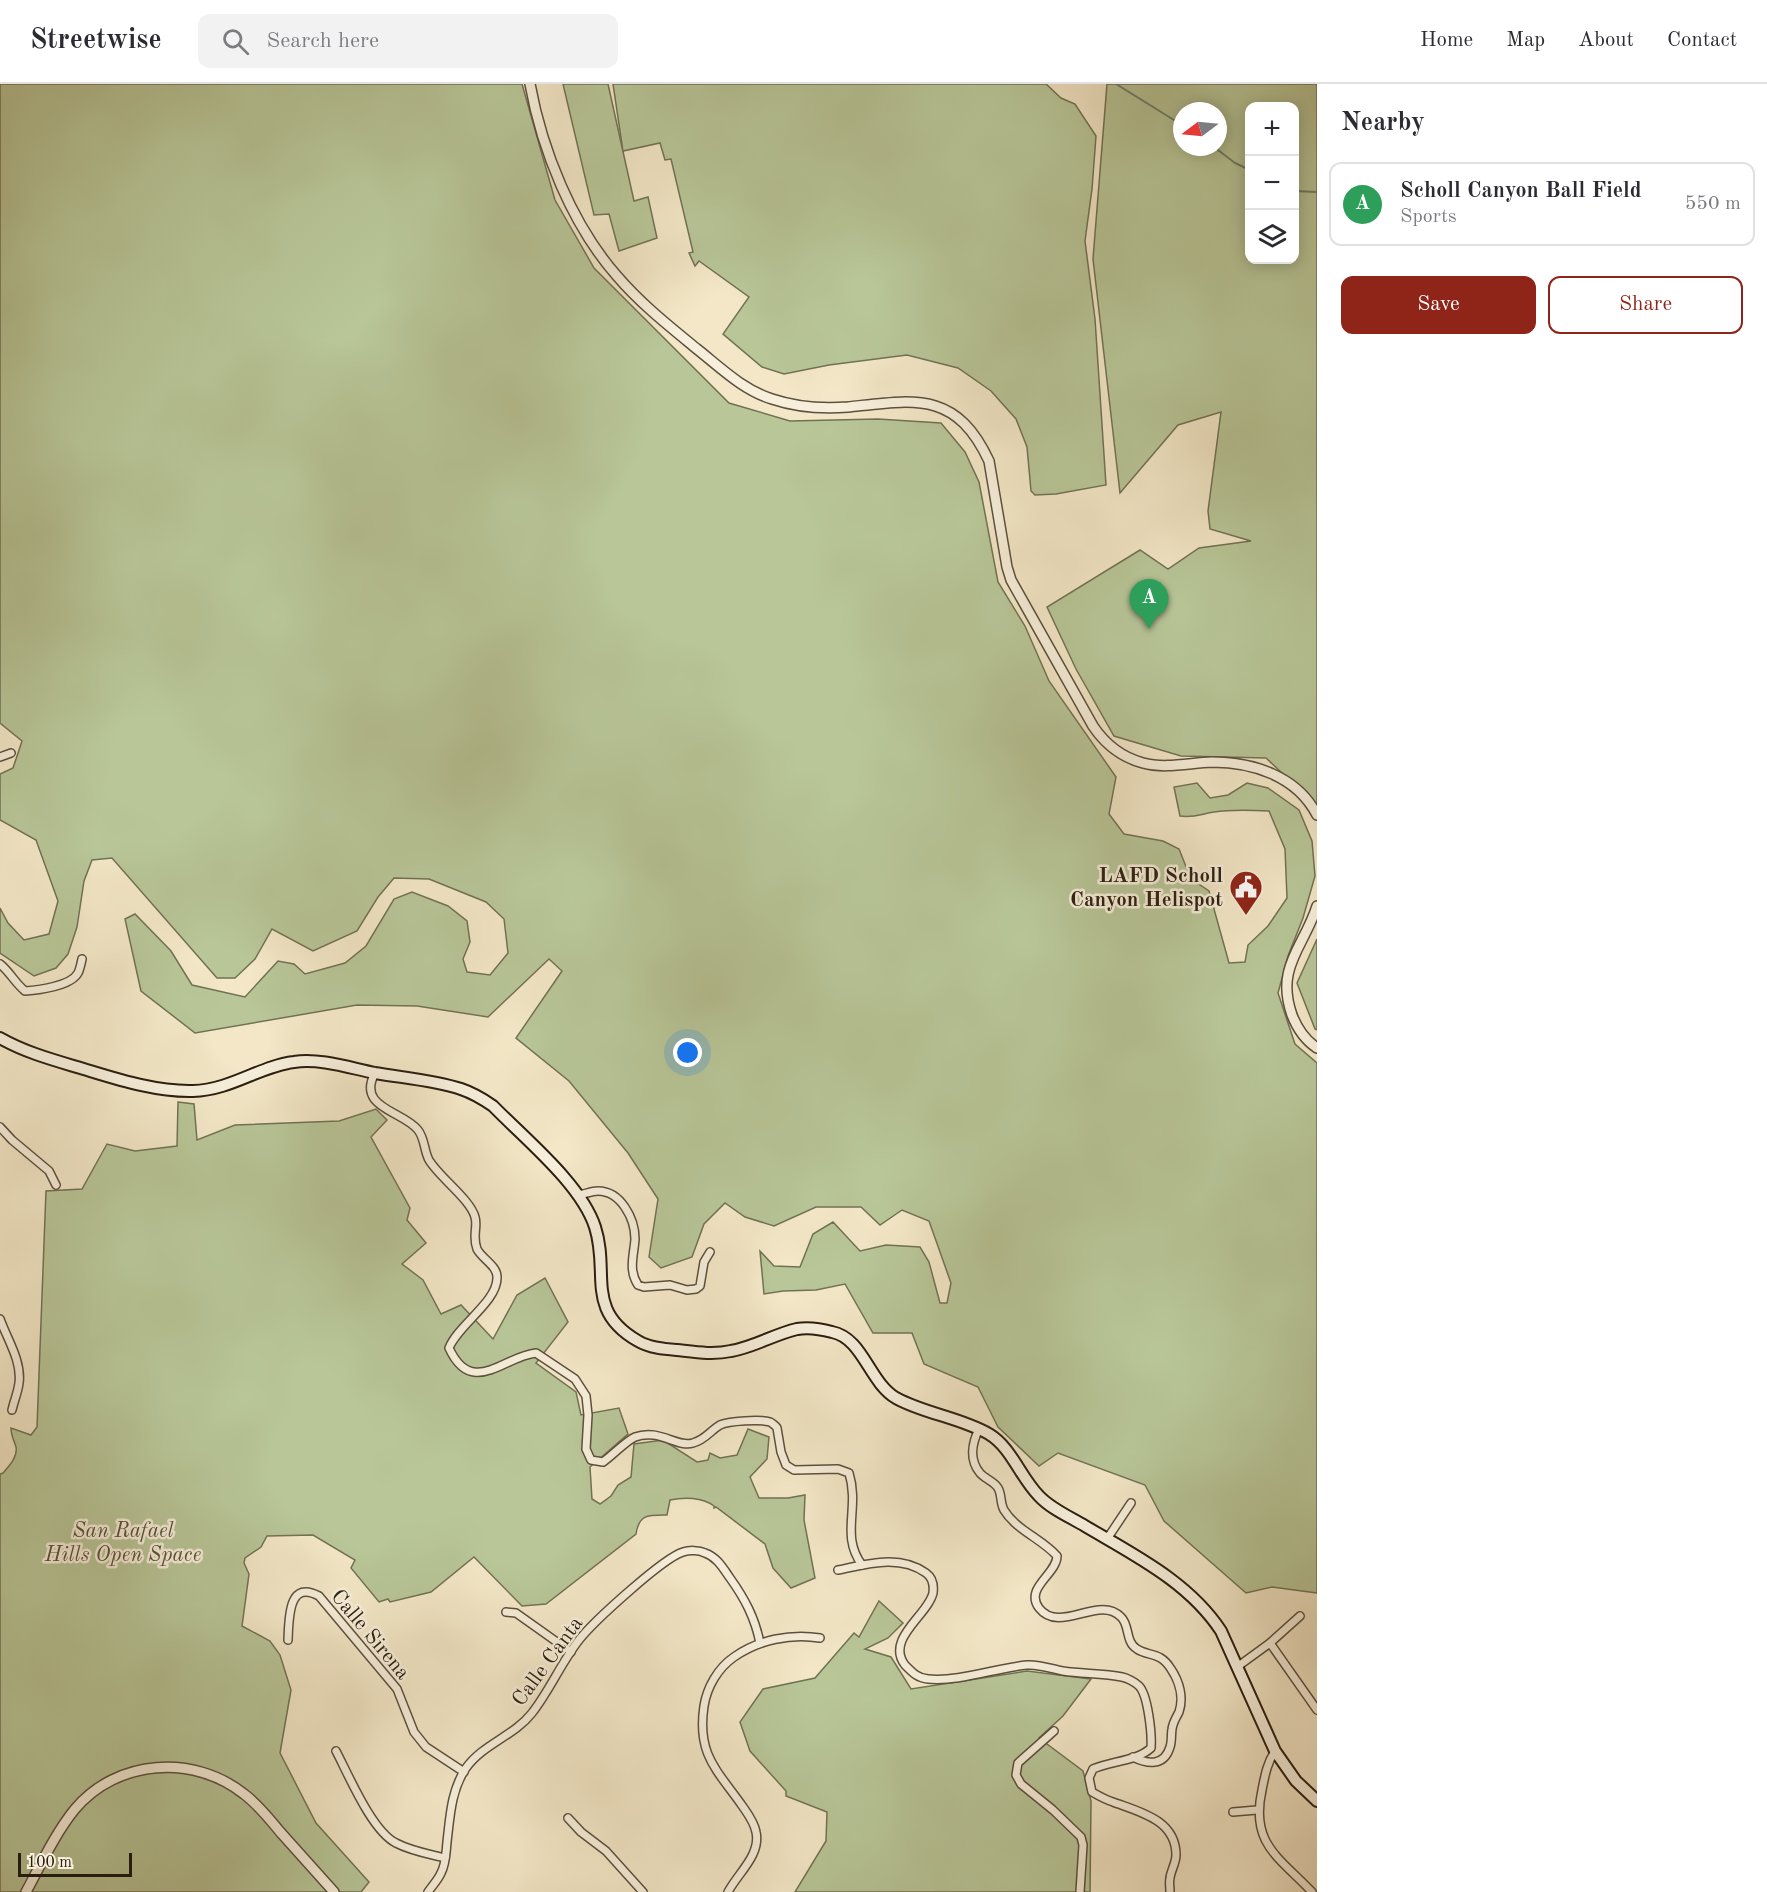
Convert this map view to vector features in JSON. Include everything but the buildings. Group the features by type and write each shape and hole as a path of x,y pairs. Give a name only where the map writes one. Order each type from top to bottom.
{"main road":[{"path":"0,1038 21,1050 95,1073 151,1087 193,1091 217,1088 295,1061 326,1064 460,1089 478,1096 493,1106 579,1195 596,1230 602,1299 610,1315 622,1330 640,1342 657,1348 716,1354 734,1351 799,1329 837,1332 858,1350 878,1383 888,1393 960,1420 996,1439 1039,1497 1175,1582 1210,1614 1221,1631 1275,1751 1296,1781 1317,1801"}],"street":[{"path":"530,84 539,123 556,174 594,245 615,274 640,300 738,382 774,400 815,408 889,402 930,403 958,417 972,430 983,446 989,461 1011,580 1092,726 1103,740 1129,758 1159,766 1228,763 1261,769 1291,783 1303,793 1317,815"},
{"path":"0,757 11,753"},
{"path":"1317,906 1293,953 1287,972 1286,985 1287,998 1295,1023 1303,1035 1317,1048"},
{"path":"0,964 25,991 40,990 70,982 78,974 82,959"},
{"path":"375,1073 371,1080 371,1093 375,1101 418,1129 429,1159 467,1204 475,1218 473,1235 477,1249 483,1260 494,1268 498,1275 481,1309 453,1338 449,1348 455,1360 466,1369 478,1372 494,1370 525,1354 536,1353 575,1379 586,1396 588,1414 586,1449 591,1460 603,1462 616,1454 633,1438 644,1435 662,1436 691,1444 707,1437 721,1425 738,1421 770,1422 777,1428 780,1452 786,1465 794,1470 838,1469 849,1473 853,1488 850,1538 852,1548 862,1565"},
{"path":"0,1126 12,1140 49,1171 56,1185"},
{"path":"579,1195 600,1191 619,1198 625,1207 635,1236 632,1269 638,1285 644,1287 670,1285 687,1290 696,1288 700,1286 704,1262 710,1252"},
{"path":"0,1319 19,1369 19,1382 12,1410"},
{"path":"979,1429 973,1449 976,1467 998,1488 1003,1509 1011,1518 1057,1556 1057,1562 1038,1587 1036,1601 1039,1608 1059,1618 1101,1609 1113,1611 1122,1617 1131,1643 1137,1650 1157,1654 1171,1667 1181,1690 1181,1701 1167,1753 1158,1761 1147,1764 1132,1757"},
{"path":"1107,1539 1131,1503"},
{"name":"Calle Canta","path":"428,1892 441,1873 446,1858 451,1806 457,1785 464,1772 477,1756 514,1731 532,1714 571,1652 597,1620 651,1573 681,1552 704,1552 716,1558 746,1601 756,1623 760,1643"},
{"path":"838,1570 895,1562 916,1566 930,1576 933,1584 932,1596 905,1633 900,1647 903,1661 913,1674 926,1679 951,1678 1030,1665 1125,1678 1139,1686 1144,1694 1152,1732 1151,1748 1145,1753 1093,1769 1089,1778 1092,1792 1111,1802 1139,1811 1164,1826 1175,1844 1176,1857 1170,1877 1170,1892"},
{"name":"Calle Sirena","path":"288,1640 290,1611 295,1598 302,1592 309,1591 320,1596 397,1689 414,1731 426,1747 464,1772"},
{"path":"506,1612 516,1613 571,1652"},
{"path":"1237,1667 1270,1643 1300,1616"},
{"path":"728,1892 753,1855 757,1842 756,1831 751,1818 709,1758 702,1741 701,1725 705,1697 724,1664 743,1651 760,1643 803,1635 820,1638"},
{"path":"1270,1643 1317,1710"},
{"path":"1054,1731 1018,1763 1016,1775 1021,1784 1081,1837 1083,1845 1080,1892"},
{"path":"336,1751 374,1821 385,1835 396,1843 446,1858"},
{"path":"1275,1751 1267,1764 1257,1810 1260,1827 1271,1851 1312,1892"},
{"path":"26,1892 66,1821 86,1799 101,1786 134,1771 166,1767 197,1770 224,1780 242,1792 267,1816 334,1892"},
{"path":"1233,1812 1257,1810"},
{"path":"568,1818 581,1832 606,1851 643,1892"}],"green space":[{"path":"0,84 522,84 555,200 594,268 729,403 790,421 878,419 941,423 965,452 979,482 998,582 1025,626 1049,681 1116,777 1109,814 1124,834 1163,841 1179,849 1191,879 1209,891 1229,963 1245,962 1248,945 1268,926 1287,898 1285,849 1269,811 1228,810 1180,816 1174,787 1197,783 1210,798 1228,795 1247,783 1268,788 1299,810 1312,841 1315,876 1278,993 1295,1044 1317,1063 1317,1593 1272,1587 1246,1593 1164,1521 1145,1485 1058,1453 1039,1466 998,1427 978,1387 924,1364 912,1333 873,1333 845,1284 816,1290 764,1294 760,1251 774,1266 800,1267 813,1234 833,1222 860,1251 886,1245 920,1247 929,1262 940,1303 947,1303 951,1283 929,1221 902,1210 880,1225 861,1207 816,1207 774,1226 745,1217 725,1203 704,1224 692,1257 661,1268 649,1257 658,1199 628,1153 569,1081 516,1038 562,971 549,959 488,1017 417,1006 357,1005 195,1033 141,991 125,919 135,914 171,951 192,985 245,997 278,961 294,964 305,974 345,963 366,946 394,899 412,892 448,906 467,921 470,942 463,959 467,972 490,975 508,953 504,919 486,902 429,879 394,878 378,897 357,931 313,951 272,929 255,959 235,978 217,978 112,858 92,860 84,881 77,927 68,954 56,968 34,976 0,953 0,908 8,923 24,940 49,934 58,901 36,840 0,820 0,774 13,768 22,741 0,723"},
{"path":"563,84 608,84 634,201 648,197 657,238 619,251 609,214 594,215"},
{"path":"613,84 1046,84 1061,98 1075,104 1096,136 1085,241 1095,319 1106,485 1056,494 1035,495 1031,491 1027,447 1016,419 991,391 958,368 907,355 829,365 784,374 762,367 723,334 749,297 699,261 695,266 689,253 693,252 671,159 665,160 660,143 623,151"},
{"path":"1107,84 1317,84 1317,806 1266,758 1181,756 1114,736 1076,669 1047,607 1140,550 1168,569 1199,548 1251,541 1210,529 1208,511 1221,412 1178,425 1120,493 1093,259"},
{"path":"1317,939 1317,1030 1297,983"},
{"name":"San Rafael Hills Open Space","path":"178,1102 194,1104 197,1140 235,1125 339,1121 376,1109 387,1120 371,1137 410,1208 407,1220 426,1243 402,1264 423,1280 441,1314 461,1305 493,1339 517,1295 545,1278 568,1322 536,1363 576,1392 581,1415 619,1408 628,1434 590,1467 592,1499 600,1504 611,1496 618,1485 631,1477 634,1444 663,1440 697,1462 708,1460 710,1453 720,1458 737,1455 748,1429 769,1437 767,1459 750,1477 759,1498 788,1498 805,1495 804,1520 815,1578 791,1588 773,1568 765,1544 716,1507 693,1498 670,1500 667,1515 642,1519 636,1534 546,1604 522,1606 474,1557 431,1592 390,1602 388,1599 379,1602 351,1568 355,1560 313,1535 267,1536 261,1547 245,1558 244,1563 249,1574 242,1626 270,1641 280,1655 291,1690 280,1753 316,1823 369,1882 361,1892 0,1892 0,1474 16,1454 11,1428 31,1435 37,1427 46,1191 82,1189 107,1144 135,1151 177,1146"},
{"path":"879,1601 903,1623 888,1638 865,1649 891,1657 911,1689 1027,1671 1091,1679 1063,1716 1039,1738 1083,1771 1091,1801 1090,1892 795,1892 826,1841 827,1812 786,1796 786,1791 750,1751 740,1722 763,1689 815,1678 854,1633 859,1637"}],"waterway":[{"path":"1116,84 1173,119"},
{"path":"1226,156 1245,168"},
{"path":"1299,191 1317,192"}],"place":[{"name":"Scholl Canyon Ball Field","path":"1149,629"},
{"name":"LAFD Scholl Canyon Helispot","path":"1246,916"}]}
